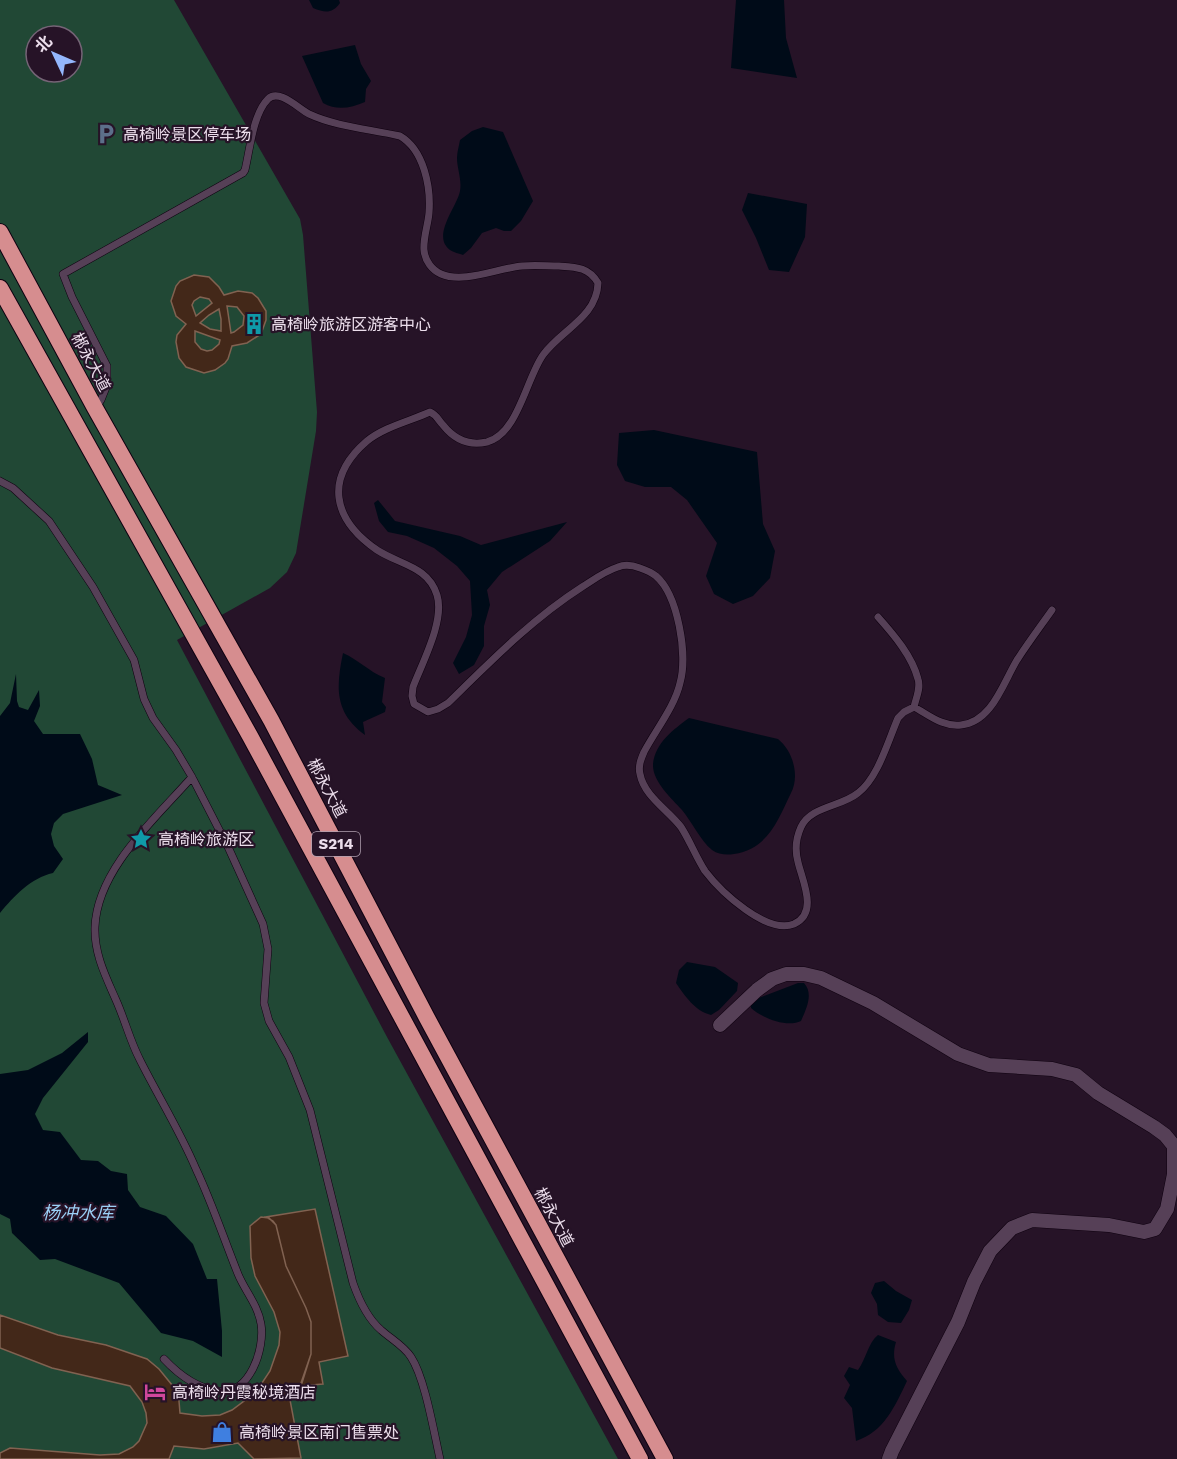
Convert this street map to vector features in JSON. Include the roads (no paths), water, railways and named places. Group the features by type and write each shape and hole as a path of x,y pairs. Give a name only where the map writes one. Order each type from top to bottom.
{"highway":[{"name":"郴永大道","path":"0,232 95,408 271,720 438,1039 664,1459"},
{"name":"S214","path":"0,288 250,736 640,1459"}],"street":[{"path":"720,1025 772,979 786,974 804,974 821,978 873,1003 958,1054 989,1065 1052,1069 1076,1075 1098,1093 1154,1127 1174,1146 1174,1174 1167,1209 1155,1229 1144,1232 1108,1225 1032,1220 1012,1228 990,1251 974,1282 958,1322 889,1459"}],"lane":[{"path":"95,408 107,385 107,366 72,297 63,274 243,173 258,116 268,99 274,96 280,96 309,114 400,136 415,148 426,181 429,214 424,250 430,267 435,271 452,278 462,278 522,266 577,267 587,270 598,283 597,293 587,312 543,355 510,425 500,435 489,441 476,443 462,441 452,436 430,412 368,441 345,467 339,480 337,493 341,509 364,540 378,551 409,565 426,576 436,593 439,610 436,625 413,687 414,704 428,712 448,703 536,620 604,573 620,566 633,565 649,571 665,587 674,607 683,659 680,684 644,752 640,761 639,773 643,783 655,799 680,827 706,871 732,898 753,915 769,924 783,925 801,920 807,910 807,897 797,861 796,842 802,826 811,815 846,802 860,792 871,779 898,718 904,711 914,707"},
{"path":"0,481 13,488 49,521 93,587 134,660 144,699 153,717 192,777 229,849 263,924 268,949 264,1003 269,1021 289,1057 310,1110 353,1283 359,1300 378,1328 412,1358 419,1373 440,1459"},
{"path":"914,707 944,724 960,725 977,720 1000,692 1016,662 1052,610"},
{"path":"879,618 899,640 918,680 914,707"},
{"path":"164,1359 188,1381 211,1390 222,1392 232,1390 249,1374 260,1350 262,1336 258,1311 241,1282 197,1170 138,1057 105,976 96,946 97,910 111,876 123,856 192,777"}],"water":[{"path":"309,0 339,0 340,3 331,11 325,12 313,8"},
{"path":"736,0 784,0 786,38 797,78 731,68"},
{"path":"355,45 361,64 371,81 366,89 365,102 344,108 323,103 302,56"},
{"path":"483,127 503,132 533,201 521,221 511,231 496,228 482,233 463,255 450,250 445,244 444,229 460,191 457,158 460,140 472,131"},
{"path":"748,193 807,204 805,237 789,272 769,270 742,210"},
{"path":"654,430 757,452 763,524 775,551 770,578 753,596 733,604 714,594 706,576 717,543 687,500 671,487 645,487 625,481 617,465 619,433"},
{"path":"378,500 395,521 460,536 481,545 567,522 550,541 502,572 487,590 490,605 484,626 484,646 474,665 459,674 453,663 466,637 472,615 470,581 457,566 434,548 407,536 388,532 379,521 374,503"},
{"path":"343,653 385,678 382,702 386,707 385,712 363,722 365,735 348,717 340,698 339,677"},
{"path":"16,674 19,707 28,710 39,690 40,706 34,721 43,734 80,734 92,759 98,785 122,795 63,814 54,823 51,834 54,846 63,859 53,873 30,883 0,913 0,716 10,703"},
{"path":"689,718 778,739 788,750 794,764 794,786 776,823 764,840 746,851 726,854 712,850 656,777 653,764 657,750 672,732"},
{"path":"687,962 715,967 738,983 737,991 711,1015 695,1007 676,983 679,970"},
{"path":"798,983 804,983 809,997 801,1021 782,1023 761,1015 751,1008 751,1003 756,999"},
{"name":"杨冲水库","path":"88,1032 88,1042 43,1098 35,1114 43,1130 60,1132 81,1160 98,1161 111,1171 127,1174 128,1190 140,1207 166,1216 193,1244 207,1279 217,1279 222,1357 193,1341 161,1333 119,1283 55,1259 40,1260 12,1233 10,1219 0,1214 0,1074 28,1070 62,1053"},
{"path":"884,1281 912,1300 901,1323 888,1322 878,1315 877,1304 871,1293 875,1283"},
{"path":"878,1335 896,1342 894,1353 896,1363 907,1381 888,1417 866,1437 856,1441 852,1408 844,1398 850,1385 844,1376 849,1367 858,1370"}],"place":[{"name":"高椅岭景区停车场","path":"106,134"},
{"name":"高椅岭旅游区游客中心","path":"254,324"},
{"name":"高椅岭旅游区","path":"141,839"},
{"name":"高椅岭丹霞秘境酒店","path":"155,1392"},
{"name":"高椅岭景区南门售票处","path":"222,1432"}]}
